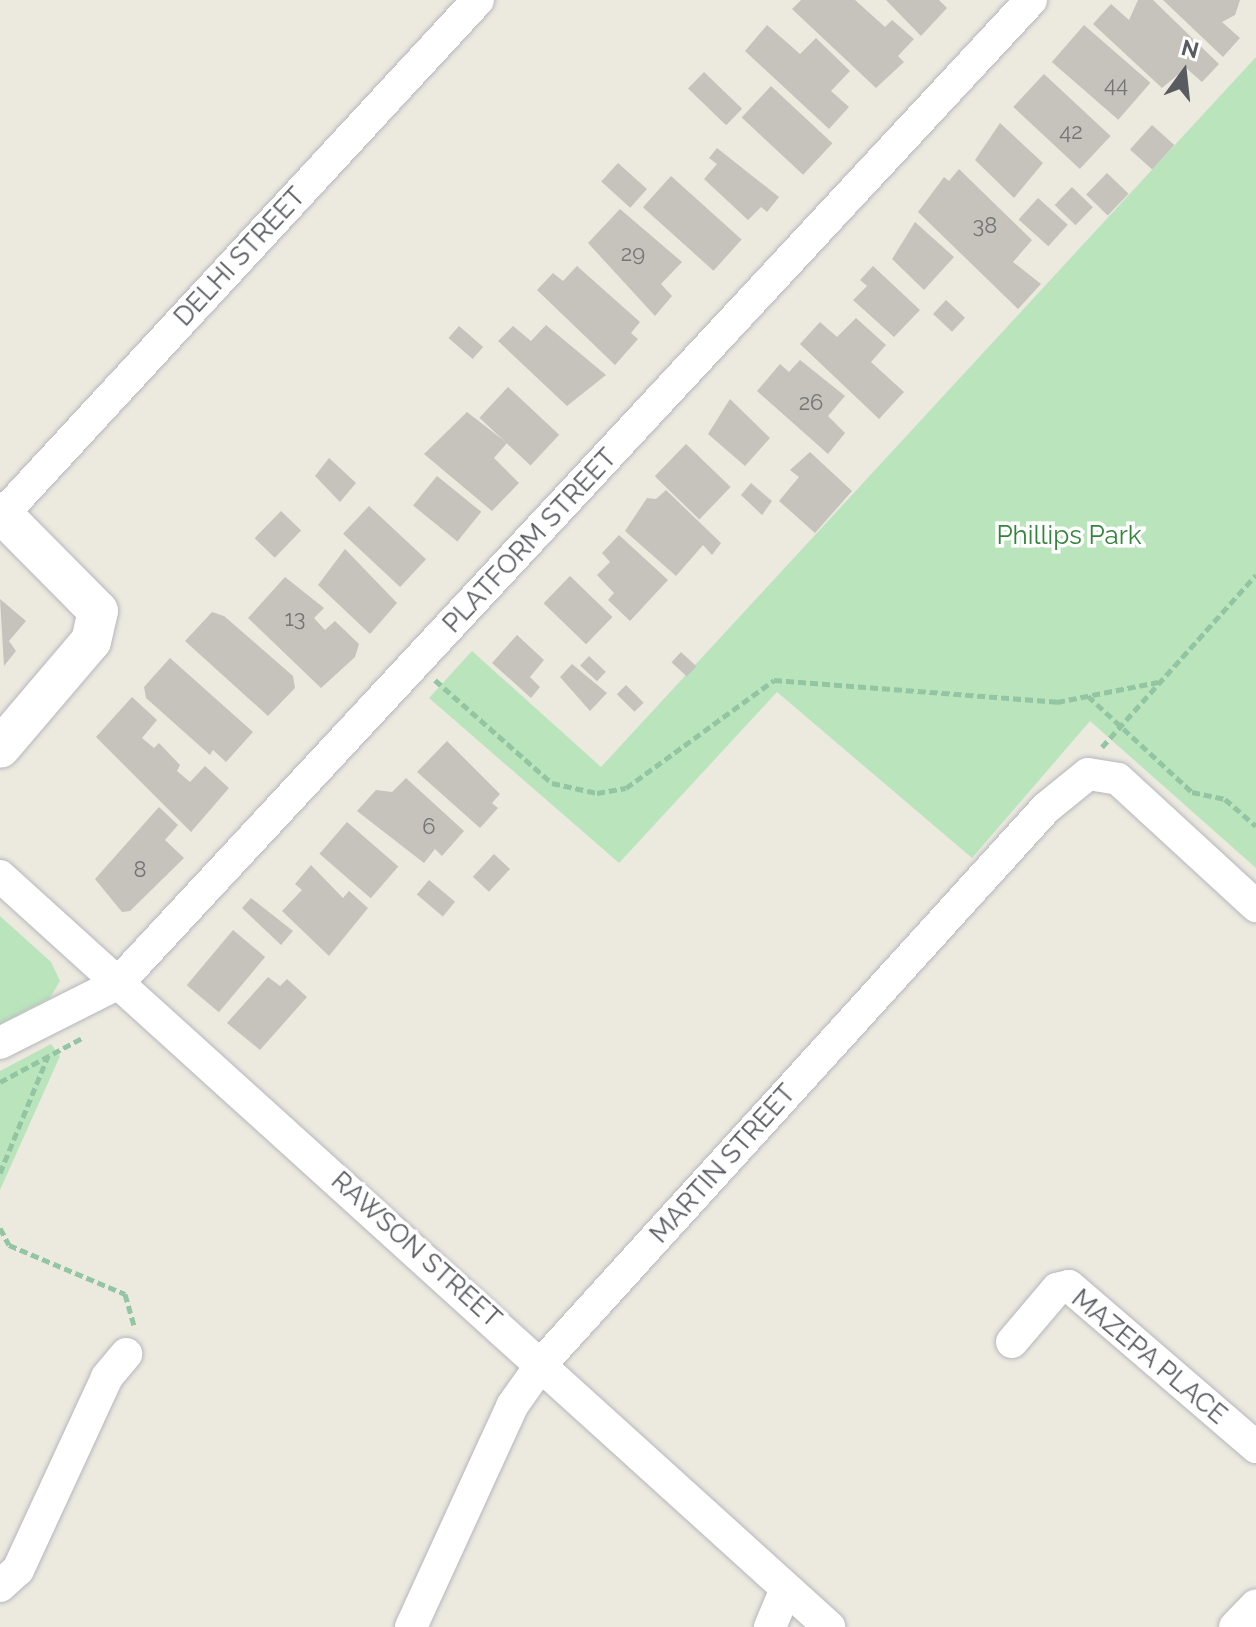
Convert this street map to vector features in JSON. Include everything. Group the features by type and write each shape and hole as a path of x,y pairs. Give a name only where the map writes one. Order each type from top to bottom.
{"street":[{"name":"DELHI STREET","path":"1,513 478,0"},
{"name":"PLATFORM STREET","path":"0,1043 117,984 1031,0"},
{"path":"0,748 91,641 98,611 1,513"},
{"path":"1103,776 1256,906"},
{"name":"MARTIN STREET","path":"411,1627 512,1406 543,1362 1046,808 1103,776"},
{"name":"RAWSON STREET","path":"0,876 117,984 543,1362 829,1627"},
{"name":"MAZEPA PLACE","path":"1012,1342 1057,1289 1069,1286 1256,1447"},
{"path":"0,1586 18,1570 107,1377 126,1354"},
{"path":"770,1627 786,1589"},
{"path":"1235,1627 1256,1605"}],"path":[{"path":"1103,776 1119,723 1256,575"},
{"path":"417,663 552,783 597,793 626,788 774,680 940,696 1057,702 1158,682"},
{"path":"1087,696 1192,792 1225,799 1256,826"},
{"path":"0,1082 95,1031"},
{"path":"0,1173 48,1056"},
{"path":"0,1228 9,1245 125,1294 137,1324 126,1354"}],"green space":[{"name":"Phillips Park","path":"1256,57 1256,868 1090,721 972,858 777,692 619,863 429,698 472,651 601,767"},
{"path":"0,916 51,962 60,981 50,998 0,1024"},
{"path":"51,1044 60,1056 0,1190 0,1071"}],"building":[{"path":"801,0 855,0 885,27 892,20 914,39 898,56 904,62 876,88 792,9"},
{"path":"886,0 939,0 947,8 921,36"},
{"path":"1138,0 1153,0 1219,64 1202,82 1186,68 1162,88 1093,24 1111,4 1129,20"},
{"path":"1163,0 1240,0 1235,15 1222,22 1240,38 1223,57"},
{"path":"767,25 800,54 816,38 850,71 831,91 849,107 829,129 745,51"},
{"path":"1084,25 1150,83 1118,120 1052,62"},
{"path":"704,72 742,109 726,125 688,89"},
{"path":"1044,74 1111,136 1080,169 1013,107"},
{"path":"771,86 832,143 803,175 742,117"},
{"path":"1000,123 1043,163 1014,198 975,160"},
{"path":"1152,125 1174,145 1152,170 1130,150"},
{"path":"717,148 779,197 767,212 761,207 748,220 704,179 717,164 709,158"},
{"path":"618,163 647,189 630,208 601,182"},
{"path":"959,169 1032,240 1013,262 1041,284 1018,309 918,212 944,177 949,181"},
{"path":"1107,173 1129,194 1108,215 1086,195"},
{"path":"671,176 742,240 713,271 643,207"},
{"path":"1072,187 1093,207 1075,225 1055,205"},
{"path":"1038,198 1068,225 1048,246 1019,220"},
{"path":"620,209 682,262 661,284 672,296 655,316 588,243"},
{"path":"915,222 954,257 924,290 892,259"},
{"path":"577,266 640,322 631,333 638,339 615,365 537,290 553,273 563,281"},
{"path":"873,266 920,310 894,337 853,300 867,286 860,280"},
{"path":"946,300 965,318 952,332 933,314"},
{"path":"856,318 886,345 871,362 904,392 879,419 800,344 820,322 837,337"},
{"path":"546,325 606,375 567,406 498,341 513,326 531,341"},
{"path":"459,326 483,347 473,359 449,338"},
{"path":"800,360 845,396 828,416 845,433 828,454 757,391 780,364 789,372"},
{"path":"508,387 559,435 531,465 479,418"},
{"path":"730,399 770,438 745,466 708,434"},
{"path":"467,412 507,443 494,458 519,483 492,511 424,454"},
{"path":"686,444 731,487 699,519 655,476"},
{"path":"810,452 852,491 815,533 779,501 799,477 790,470"},
{"path":"329,458 356,483 340,502 315,476"},
{"path":"437,476 481,512 457,541 413,506"},
{"path":"751,483 772,501 762,515 741,495"},
{"path":"666,490 721,543 712,555 703,545 676,576 625,531 647,498 656,499"},
{"path":"369,506 426,559 400,587 343,534"},
{"path":"281,511 301,530 275,558 255,538"},
{"path":"619,535 668,580 630,621 608,600 614,593 597,575 610,562 602,553"},
{"path":"345,549 397,603 370,634 318,585"},
{"path":"570,576 612,617 586,644 544,603"},
{"path":"285,577 324,608 314,618 325,630 335,621 359,644 355,657 321,688 248,618"},
{"path":"0,599 26,621 9,641 16,651 4,666"},
{"path":"212,612 224,616 293,676 295,688 268,716 185,641"},
{"path":"517,635 544,660 530,677 540,687 531,698 492,663"},
{"path":"681,652 696,666 687,677 671,662"},
{"path":"589,656 606,672 597,681 580,666"},
{"path":"170,658 253,732 226,762 213,750 210,755 146,698 144,687"},
{"path":"572,664 607,693 590,711 560,677"},
{"path":"626,685 644,703 634,712 617,694"},
{"path":"132,697 157,720 142,738 154,748 159,743 180,765 177,771 190,782 205,766 229,788 191,832 96,737"},
{"path":"447,741 500,794 492,803 498,808 480,828 417,772"},
{"path":"406,778 464,831 442,856 435,849 424,863 357,811 376,790 392,792"},
{"path":"159,807 178,825 165,840 184,858 130,911 122,912 95,879"},
{"path":"347,822 398,867 371,898 319,854"},
{"path":"494,854 510,869 489,892 473,877"},
{"path":"311,865 343,898 349,891 368,908 329,956 282,911 302,890 295,884"},
{"path":"429,880 455,902 443,916 417,895"},
{"path":"251,898 293,931 281,945 242,908"},
{"path":"233,930 265,957 219,1012 187,985"},
{"path":"268,977 280,986 287,979 307,997 260,1050 227,1023"}]}
